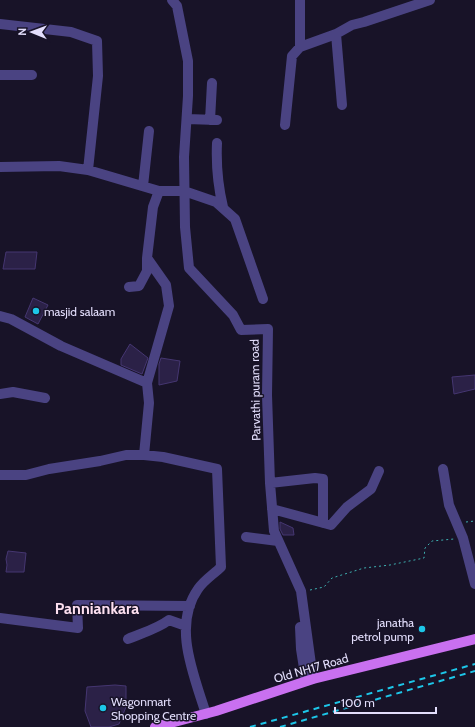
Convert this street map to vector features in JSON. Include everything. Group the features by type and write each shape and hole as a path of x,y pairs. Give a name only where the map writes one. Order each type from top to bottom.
{"main road":[{"name":"Old NH17 Road","path":"155,727 206,714 310,680 475,639"}],"street":[{"name":"Parvathi puram road","path":"172,0 177,6 188,61 184,191 185,228 189,268 233,315 241,330 268,329 267,395 270,483 274,531 302,591 310,680"},
{"path":"300,0 300,47"},
{"path":"285,125 292,56 300,47 336,34 352,25 430,0"},
{"path":"0,24 71,32 97,41 98,76 88,170"},
{"path":"336,34 342,105"},
{"path":"0,75 32,75"},
{"path":"187,119 213,120 212,83"},
{"path":"143,186 149,131"},
{"path":"217,143 216,162 222,207"},
{"path":"0,167 59,166 88,170 159,191 184,191 216,202 235,219 263,299"},
{"path":"129,287 139,286 147,271 147,258 153,207 159,191"},
{"path":"144,455 149,403 147,383 169,306 166,285 147,258"},
{"path":"0,316 11,319 61,346 147,383"},
{"path":"0,394 13,392 45,398"},
{"path":"0,475 26,475 49,469 100,461 126,455 163,457 217,469 221,567 199,588 190,606 186,626 189,658 206,714"},
{"path":"443,469 449,506 463,538 475,584"},
{"path":"272,509 331,525 347,507 371,489 379,471"},
{"path":"270,483 315,478 323,479 323,522"},
{"path":"246,537 278,541"},
{"path":"293,587 300,626 301,649 310,680"},
{"path":"0,618 78,628 77,605 190,606"},
{"path":"128,639 160,627 169,620 186,626"}],"path":[{"path":"304,592 324,587 332,578 364,568 390,565 424,558 425,548 432,541 463,538"}],"building":[{"path":"6,252 37,252 35,269 3,269"},
{"name":"masjid salaam","path":"33,298 48,305 38,324 25,317"},
{"path":"130,344 148,358 142,374 121,365 121,359"},
{"path":"161,358 180,361 177,381 159,385 159,364"},
{"path":"475,375 475,389 454,394 452,377"},
{"path":"280,522 293,528 294,535 283,535 280,529"},
{"path":"8,551 26,553 24,572 6,572 6,559"},
{"path":"115,685 126,686 126,707 119,724 109,727 91,727 85,711 87,687"}],"railway":[{"path":"250,727 475,664"},
{"path":"280,727 475,671"}],"place":[{"name":"masjid salaam","path":"36,311"},
{"name":"janatha petrol pump","path":"422,629"},
{"name":"Wagonmart Shopping Centre","path":"103,708"}],"district":[{"name":"Panniankara","path":"97,608"}]}
